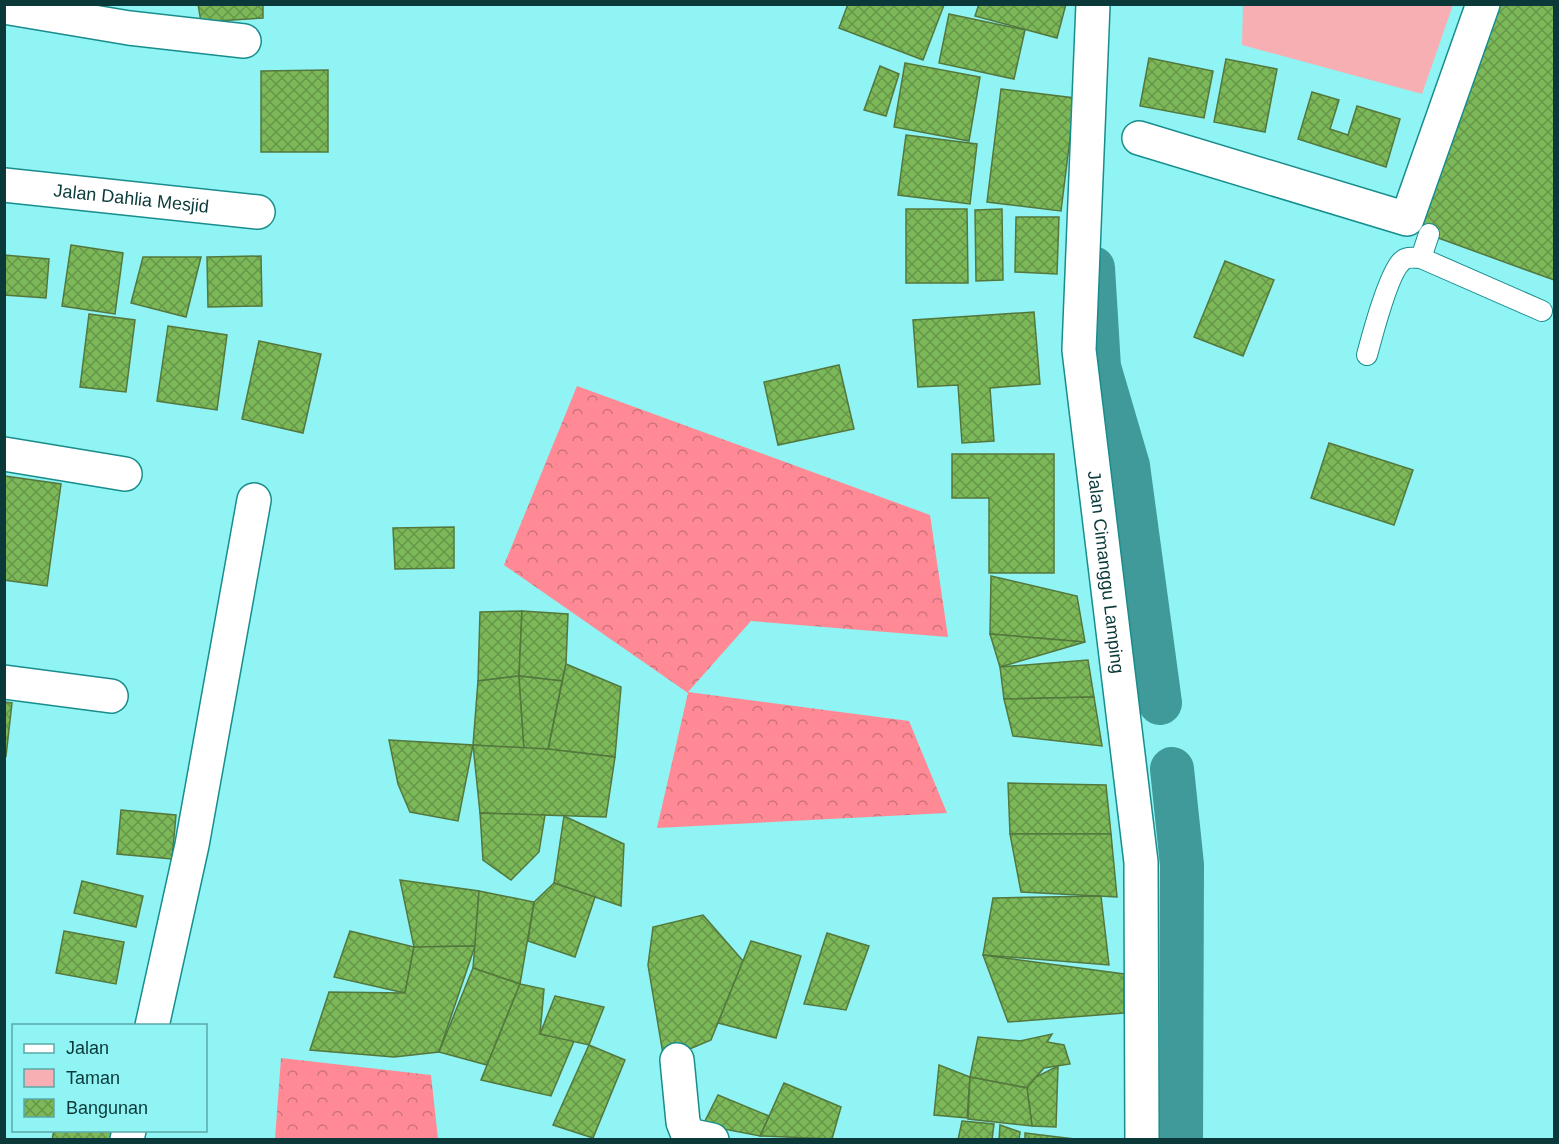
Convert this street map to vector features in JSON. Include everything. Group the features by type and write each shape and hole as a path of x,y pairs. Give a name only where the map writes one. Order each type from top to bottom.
{"street":[{"name":"Jalan Cimanggu Lamping","path":"1093,4 1079,350 1140,862 1142,1140"},
{"path":"1139,138 1407,219 1483,4"},
{"path":"4,7 129,27 244,41"},
{"name":"Jalan Dahlia Mesjid","path":"4,185 258,212"},
{"path":"4,454 125,474"},
{"path":"152,1024 192,845 254,500"},
{"path":"4,682 111,696"},
{"path":"677,1060 683,1122 688,1135 712,1140"}],"lane":[{"path":"1420,258 1429,234"},
{"path":"1367,355 1384,297 1401,261 1407,258 1420,258 1542,311"}],"green space":[{"path":"1243,4 1453,5 1422,94 1242,45"},
{"path":"577,386 930,515 948,637 751,621 688,692 909,721 947,813 657,828 688,693 504,565"},
{"path":"281,1058 431,1075 438,1139 275,1139"}],"building":[{"path":"198,4 263,4 263,18 201,22"},
{"path":"848,4 944,5 923,60 839,28"},
{"path":"979,4 1066,4 1057,38 975,16"},
{"path":"1495,4 1554,4 1554,280 1419,231"},
{"path":"949,14 1025,30 1014,79 939,63"},
{"path":"1149,58 1213,71 1204,118 1140,106"},
{"path":"1226,59 1277,69 1265,132 1214,122"},
{"path":"905,63 980,77 969,141 894,127"},
{"path":"880,66 899,74 886,116 864,110"},
{"path":"328,70 328,152 261,152 261,71"},
{"path":"1001,89 1075,98 1061,211 987,202"},
{"path":"1312,92 1339,100 1330,129 1348,135 1357,106 1400,119 1386,167 1298,139"},
{"path":"906,135 977,144 970,204 898,195"},
{"path":"906,209 967,209 968,283 906,283"},
{"path":"1002,209 1003,280 976,281 975,210"},
{"path":"1016,217 1059,217 1057,274 1015,272"},
{"path":"71,245 123,253 115,314 62,306"},
{"path":"4,255 49,259 46,298 4,295"},
{"path":"261,256 262,306 208,307 207,257"},
{"path":"143,257 201,257 186,317 131,303"},
{"path":"1225,261 1274,280 1243,356 1194,337"},
{"path":"1034,312 1040,384 990,388 994,441 962,443 958,385 918,387 913,320"},
{"path":"89,314 135,320 126,392 80,387"},
{"path":"168,326 227,335 217,410 157,401"},
{"path":"259,341 321,354 303,433 242,419"},
{"path":"839,365 854,429 778,445 764,382"},
{"path":"1329,443 1413,470 1394,525 1311,498"},
{"path":"952,454 1054,454 1054,573 989,573 989,498 952,498"},
{"path":"5,476 61,484 47,586 4,580"},
{"path":"454,527 454,568 395,569 393,528"},
{"path":"991,576 1077,596 1085,642 990,634"},
{"path":"522,611 519,676 478,681 480,612"},
{"path":"522,611 568,614 566,664 562,681 519,676"},
{"path":"990,634 1085,642 1000,667"},
{"path":"1088,660 1094,697 1004,699 1000,667"},
{"path":"566,664 621,687 615,757 548,749"},
{"path":"519,676 524,749 473,745 478,681"},
{"path":"519,676 562,681 548,749 524,749"},
{"path":"1094,697 1102,746 1013,736 1004,699"},
{"path":"4,702 12,703 6,756 4,755"},
{"path":"389,740 473,745 458,821 410,812 398,784"},
{"path":"473,745 548,749 615,757 606,817 480,813"},
{"path":"1008,783 1106,785 1111,834 1010,834"},
{"path":"121,810 176,815 172,859 117,854"},
{"path":"480,813 545,815 539,852 511,880 483,860"},
{"path":"564,816 624,844 621,906 554,883"},
{"path":"1010,834 1111,834 1117,897 1021,892"},
{"path":"400,880 479,891 475,946 414,947"},
{"path":"82,881 143,896 136,927 74,913"},
{"path":"554,883 595,897 575,957 528,941 534,902"},
{"path":"479,891 534,902 520,984 473,968"},
{"path":"1101,896 1109,965 983,955 993,898"},
{"path":"703,915 743,961 711,1040 664,1060 648,965 653,927"},
{"path":"64,931 124,942 116,984 56,973"},
{"path":"350,931 414,947 405,993 334,977"},
{"path":"827,933 869,946 846,1010 804,1004"},
{"path":"751,941 801,956 776,1038 718,1023"},
{"path":"475,946 439,1052 394,1057 310,1050 329,992 405,993 414,947"},
{"path":"983,955 1124,974 1124,1013 1008,1022"},
{"path":"473,968 520,984 487,1065 439,1052"},
{"path":"520,984 544,989 540,1034 574,1041 551,1096 481,1080"},
{"path":"555,996 604,1007 589,1045 540,1034"},
{"path":"1052,1034 1047,1042 1064,1045 1070,1064 1044,1068 1027,1088 970,1077 978,1037 1020,1041"},
{"path":"589,1045 625,1060 593,1138 553,1125"},
{"path":"939,1065 970,1077 967,1118 934,1115"},
{"path":"1058,1066 1056,1127 1032,1126 1027,1088 1036,1077"},
{"path":"970,1077 1027,1088 1032,1126 968,1119"},
{"path":"784,1083 841,1107 832,1139 760,1136"},
{"path":"718,1095 769,1116 760,1136 703,1125"},
{"path":"962,1121 994,1124 992,1140 958,1140"},
{"path":"1000,1125 1020,1132 1019,1140 999,1140"},
{"path":"54,1132 115,1132 114,1140 52,1140"},
{"path":"1025,1133 1074,1139 1074,1140 1025,1140"}],"waterway":[{"path":"1093,268 1099,367 1128,466 1160,703"},
{"path":"1172,769 1182,865 1181,1140"}]}
